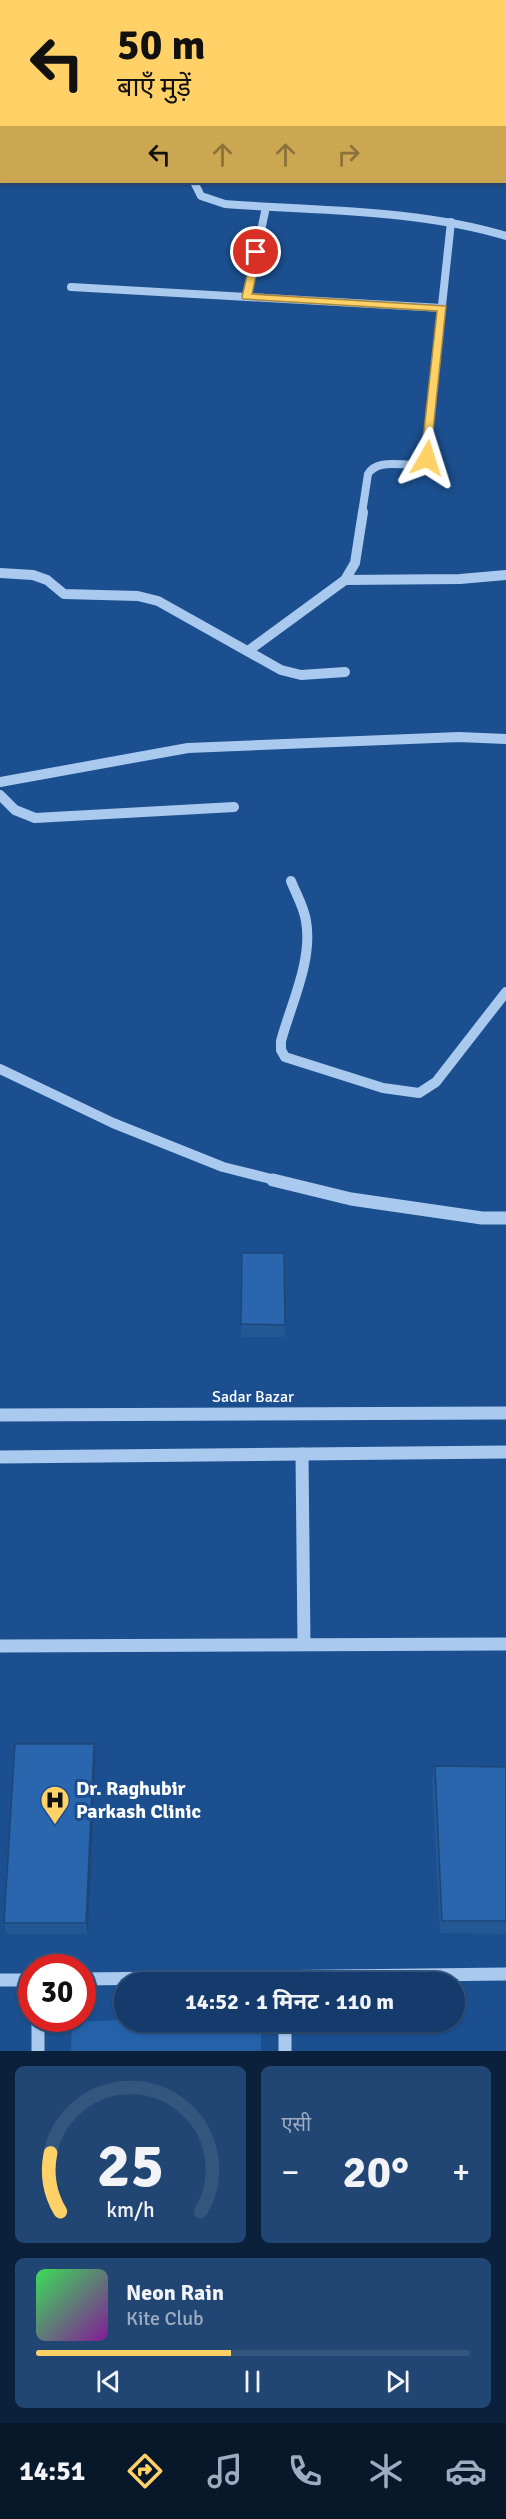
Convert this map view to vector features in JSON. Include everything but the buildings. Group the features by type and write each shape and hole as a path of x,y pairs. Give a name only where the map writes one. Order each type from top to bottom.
{"street":[{"path":"194,183 195,189 201,197 211,201 451,222 506,236"},
{"path":"247,297 266,207"},
{"path":"248,651 345,580 356,563 368,474 371,469 383,464 416,466 425,463 451,222"},
{"path":"71,287 442,308"},
{"path":"0,573 33,575 47,580 64,594 138,596 158,601 290,674 345,672"},
{"path":"345,580 460,579 506,575"},
{"path":"0,782 188,748 273,742 459,737 506,739"},
{"path":"0,795 20,814 35,818 234,807"},
{"path":"291,881 306,921 307,938 281,1041 280,1050 285,1057 383,1088 419,1093 436,1082 506,992"},
{"path":"0,1069 113,1123 223,1167 351,1199 482,1218 506,1218"},
{"name":"Sadar Bazar","path":"0,1415 506,1413"},
{"path":"0,1457 506,1452"},
{"path":"302,1454 304,1644"},
{"path":"0,1646 506,1644"},
{"path":"465,1975 506,1974"},
{"path":"96,1979 114,1979"},
{"path":"0,1980 18,1980"},
{"path":"38,2032 38,2051"},
{"path":"285,2032 285,2051"}],"shaded area":[{"path":"114,2020 114,2032 261,2032 261,2051 71,2051 72,2032 96,2032 96,2021"}],"place":[{"name":"Dr. Raghubir Parkash Clinic","path":"55,1826"}],"route":[{"path":"256,252 247,297 442,308 427,458"}]}
